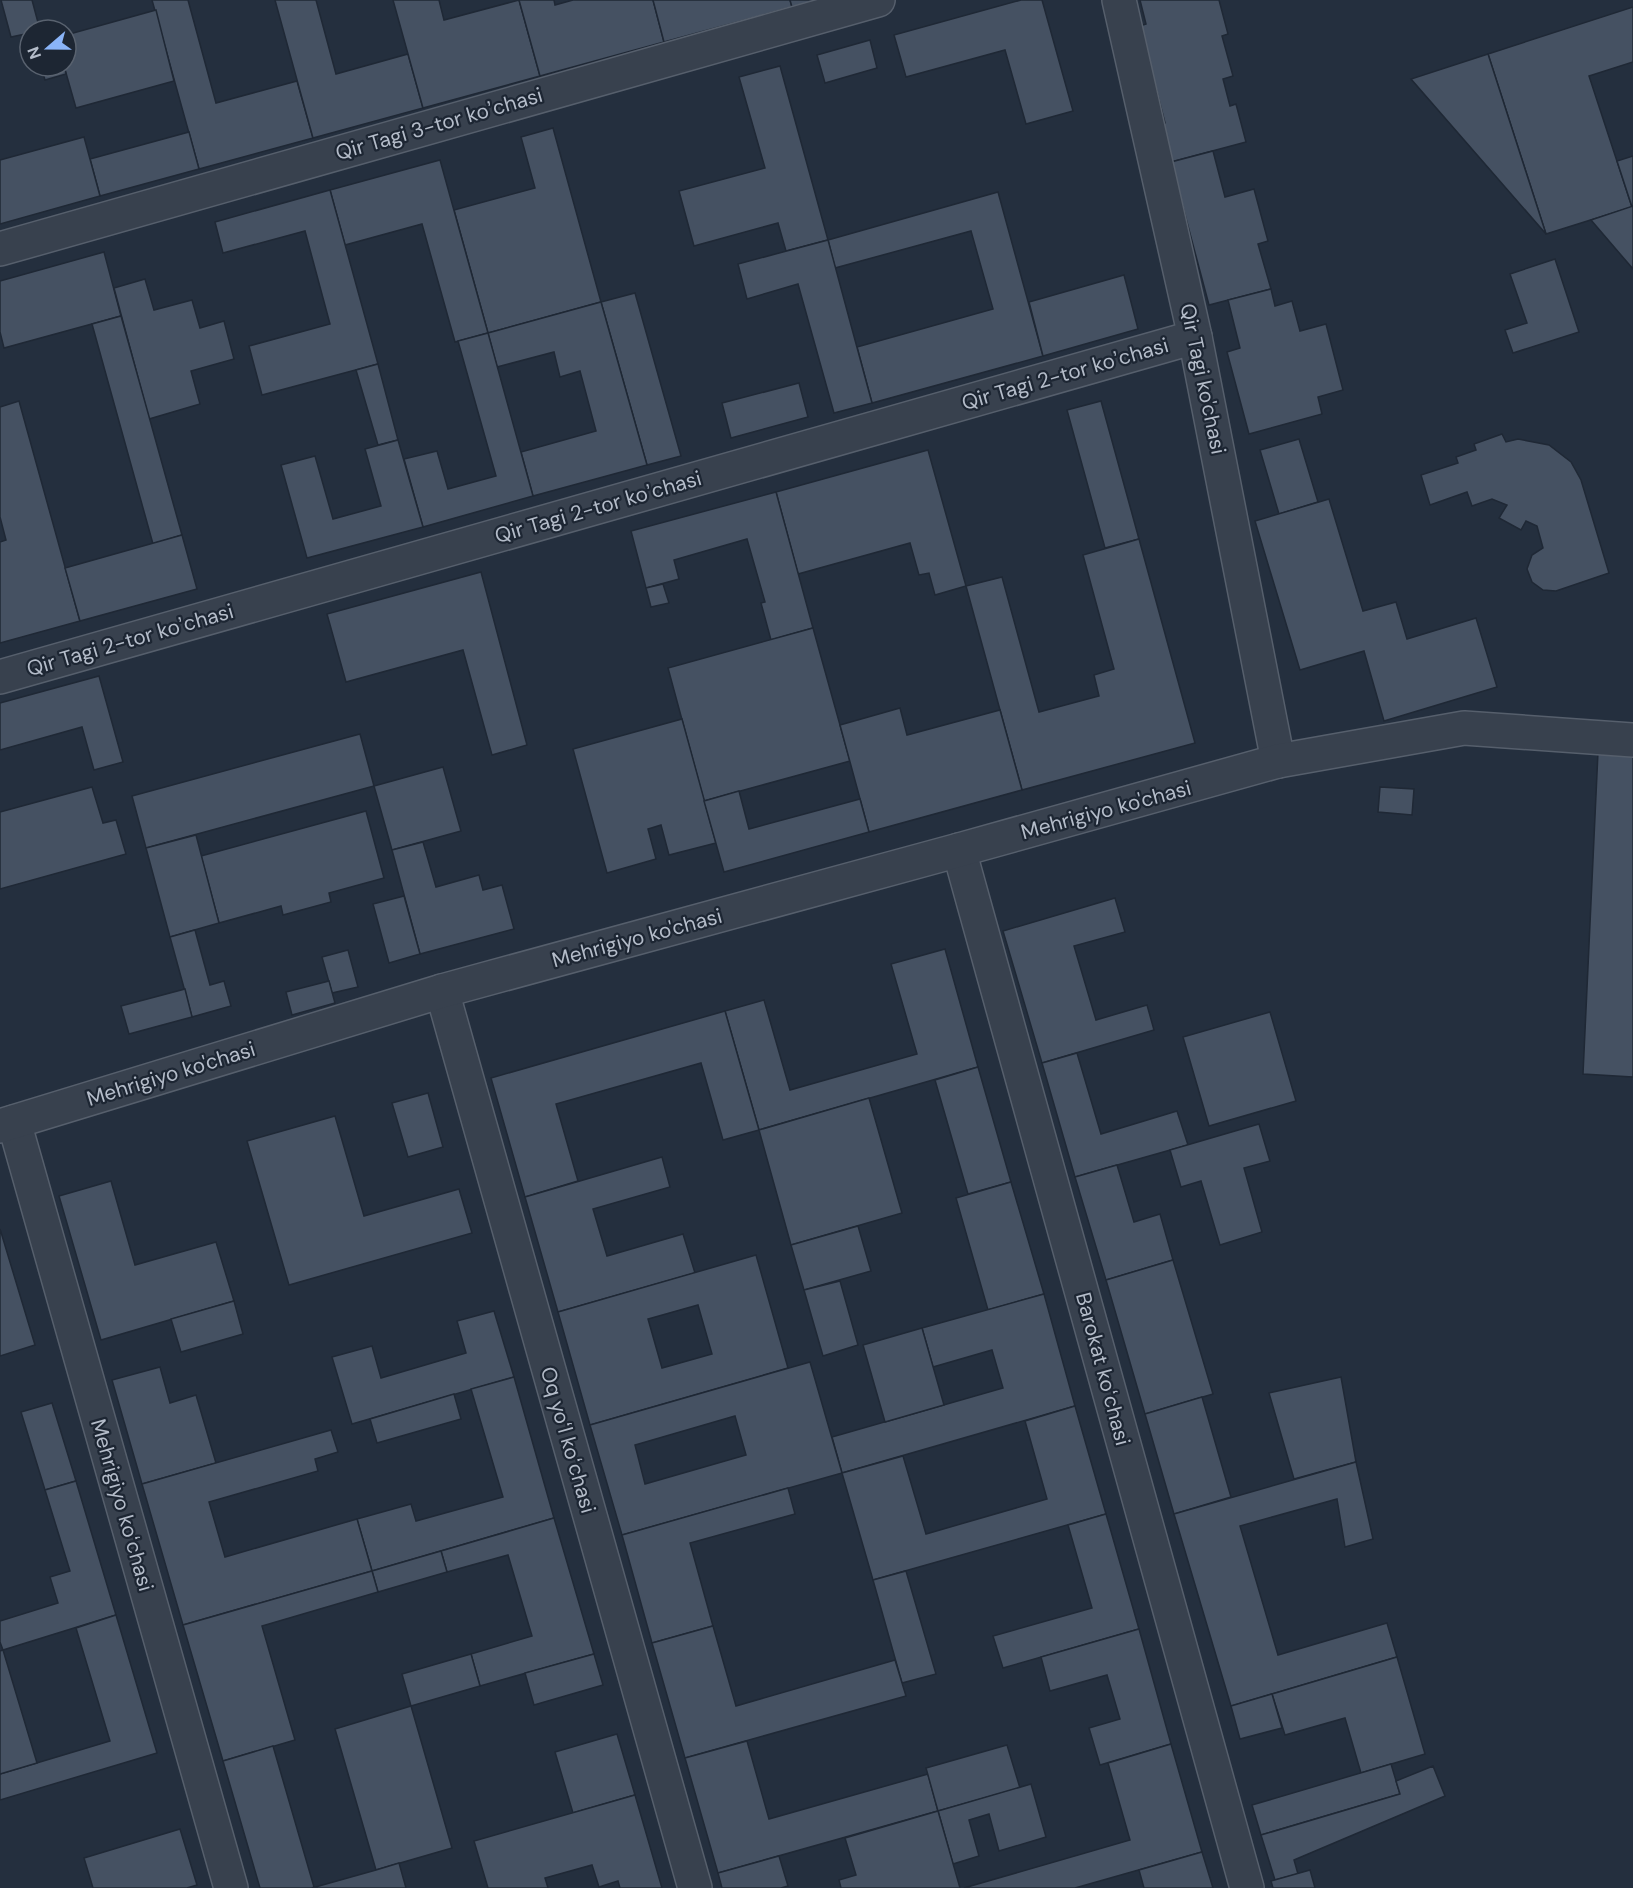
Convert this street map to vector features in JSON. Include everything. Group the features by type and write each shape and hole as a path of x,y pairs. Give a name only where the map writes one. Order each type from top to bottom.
{"street":[{"name":"Qir Tagi 3-tor koʼchasi","path":"0,249 878,0"},
{"name":"Qir Tagi ko'chasi","path":"1119,0 1195,337 1278,761"},
{"name":"Qir Tagi 2-tor koʼchasi","path":"0,677 1195,337"},
{"name":"Mehrigiyo ko'chasi","path":"7,1124 442,992 1278,761 1464,728 1633,740"},
{"name":"Barokat koʻchasi","path":"959,850 1247,1888"},
{"name":"Oq yoʻl koʻchasi","path":"442,992 694,1888"},
{"name":"Mehrigiyo koʻchasi","path":"7,1124 231,1888"}],"building":[{"path":"1,0 32,0 37,18 18,18 18,36 11,37"},
{"path":"152,0 188,0 216,103 297,81 313,138 199,169"},
{"path":"275,0 316,0 336,74 408,54 423,108 313,138"},
{"path":"393,0 439,0 444,20 519,0 540,76 423,108"},
{"path":"519,0 554,0 555,5 573,0 653,0 664,42 540,76"},
{"path":"653,0 790,0 792,7 664,42"},
{"path":"790,0 818,0 792,7"},
{"path":"1021,0 1042,0 1073,111 1026,124 1005,50 906,77 894,35"},
{"path":"1140,0 1219,0 1228,34 1222,36 1233,76 1223,79 1230,106 1236,104 1246,142 1171,162 1161,124 1165,123 1140,26 1146,24"},
{"path":"1633,7 1633,62 1589,76 1632,207 1546,234 1488,54"},
{"path":"156,10 174,81 76,108 67,78 78,78 78,32"},
{"path":"870,40 877,68 825,83 817,55"},
{"path":"1488,54 1546,234 1411,79"},
{"path":"780,66 828,240 786,251 778,223 694,246 679,191 765,168 739,77"},
{"path":"553,128 601,302 488,333 454,210 535,188 521,137"},
{"path":"189,132 199,169 100,196 90,159"},
{"path":"84,137 100,196 0,224 0,160"},
{"path":"1213,151 1225,197 1254,189 1268,241 1258,244 1271,289 1209,305 1171,162"},
{"path":"1633,156 1633,206 1632,207 1617,161"},
{"path":"440,160 488,333 455,342 422,224 345,245 330,190"},
{"path":"330,190 378,364 262,395 249,346 330,324 305,231 223,253 215,222"},
{"path":"998,192 1043,356 872,403 857,347 993,309 971,231 835,268 828,240"},
{"path":"1633,206 1633,269 1591,220"},
{"path":"828,240 872,403 834,413 798,284 747,299 738,264"},
{"path":"104,252 121,316 4,348 0,332 0,281"},
{"path":"1555,259 1579,332 1513,353 1505,330 1527,323 1510,274"},
{"path":"1124,275 1138,329 1043,356 1029,302"},
{"path":"145,279 154,310 192,300 200,328 224,321 234,359 191,371 200,404 149,419 114,288"},
{"path":"1271,289 1275,306 1292,301 1300,331 1326,324 1343,390 1318,397 1322,414 1249,434 1227,352 1240,348 1228,300"},
{"path":"635,293 681,456 647,465 601,302"},
{"path":"601,302 647,465 533,496 521,452 596,431 580,371 560,377 554,352 497,367 488,333"},
{"path":"121,316 182,535 153,544 92,324"},
{"path":"488,333 533,496 423,527 404,459 437,451 448,489 496,476 458,341"},
{"path":"378,364 398,440 378,445 356,370"},
{"path":"799,383 808,417 731,438 722,403"},
{"path":"19,401 80,621 0,643 0,542 6,540 0,517 0,407"},
{"path":"1101,401 1139,539 1105,548 1067,410"},
{"path":"1502,434 1506,442 1518,439 1549,445 1571,462 1581,480 1609,573 1556,591 1543,590 1532,582 1527,569 1532,555 1543,548 1537,526 1526,521 1521,530 1499,518 1507,505 1492,499 1472,506 1467,492 1430,505 1421,475 1458,463 1456,457 1476,450 1474,444"},
{"path":"1299,439 1318,502 1279,514 1260,450"},
{"path":"398,440 423,527 307,558 281,465 315,456 333,519 381,506 365,449"},
{"path":"928,450 966,586 935,595 929,573 919,575 910,543 798,574 776,492"},
{"path":"776,492 813,628 771,640 761,603 765,602 747,539 674,560 679,579 646,588 631,531"},
{"path":"1329,499 1363,611 1396,602 1407,639 1476,618 1497,687 1384,721 1364,651 1300,670 1255,521"},
{"path":"182,535 197,589 80,621 65,568"},
{"path":"1139,539 1195,743 1022,790 966,586 1002,577 1039,712 1099,696 1094,675 1114,669 1083,555"},
{"path":"481,572 527,745 492,755 463,650 346,682 327,614"},
{"path":"663,584 669,603 651,607 646,588"},
{"path":"813,628 850,761 704,801 668,668"},
{"path":"99,676 123,762 94,770 82,727 0,750 0,703"},
{"path":"900,708 907,735 1000,710 1022,790 869,832 840,725"},
{"path":"682,719 716,843 669,855 661,825 648,829 656,859 607,873 573,749"},
{"path":"360,734 374,786 146,848 132,796"},
{"path":"1598,752 1633,754 1633,1077 1583,1074"},
{"path":"443,767 461,831 392,850 374,786"},
{"path":"92,787 103,823 116,820 126,854 0,889 0,812"},
{"path":"1380,787 1414,789 1412,815 1378,812"},
{"path":"739,791 749,829 860,799 869,832 724,872 704,801"},
{"path":"366,811 384,878 329,893 331,902 283,915 281,906 219,923 201,856"},
{"path":"196,835 219,923 170,937 146,848"},
{"path":"423,842 436,887 479,875 483,890 502,885 514,929 420,954 392,850"},
{"path":"404,896 420,954 389,963 373,904"},
{"path":"1115,898 1125,932 1074,946 1096,1020 1147,1005 1154,1030 1042,1063 1003,931"},
{"path":"195,930 210,985 224,981 231,1006 192,1017 170,937"},
{"path":"945,949 978,1067 759,1130 725,1011 764,1000 790,1090 917,1054 891,964"},
{"path":"348,950 358,987 332,993 322,957"},
{"path":"329,981 335,1003 292,1015 286,992"},
{"path":"185,989 192,1017 129,1034 121,1006"},
{"path":"725,1011 759,1130 723,1140 701,1063 556,1104 578,1181 525,1197 491,1078"},
{"path":"1270,1012 1296,1101 1209,1126 1183,1037"},
{"path":"1077,1053 1101,1134 1177,1111 1188,1145 1075,1177 1042,1063"},
{"path":"978,1067 1011,1182 968,1194 935,1080"},
{"path":"428,1093 443,1147 408,1157 392,1103"},
{"path":"869,1098 902,1213 791,1245 759,1130"},
{"path":"335,1116 364,1216 459,1189 472,1233 289,1285 247,1141"},
{"path":"1259,1124 1270,1161 1244,1168 1262,1232 1220,1245 1201,1181 1181,1187 1170,1150"},
{"path":"662,1157 670,1187 593,1209 607,1256 683,1234 695,1273 558,1312 525,1197"},
{"path":"1117,1165 1134,1222 1160,1214 1173,1260 1106,1280 1075,1177"},
{"path":"111,1181 135,1265 216,1242 234,1301 101,1340 59,1196"},
{"path":"1011,1182 1044,1294 988,1310 956,1198"},
{"path":"858,1226 871,1271 804,1290 791,1245"},
{"path":"0,1229 35,1345 0,1356"},
{"path":"756,1255 788,1368 590,1425 558,1312","holes":["698,1305 712,1354 662,1368 648,1319"]},
{"path":"1173,1260 1213,1394 1145,1414 1106,1280"},
{"path":"840,1281 858,1345 823,1356 804,1290"},
{"path":"1044,1294 1075,1406 842,1473 832,1437 1003,1388 992,1350 933,1367 922,1328"},
{"path":"234,1301 243,1334 181,1352 171,1319"},
{"path":"494,1311 514,1377 352,1424 332,1357 372,1346 381,1378 466,1353 457,1321"},
{"path":"922,1328 944,1405 885,1422 863,1345"},
{"path":"810,1362 842,1473 622,1535 590,1425","holes":["735,1416 746,1455 645,1484 635,1445"]},
{"path":"160,1367 170,1403 196,1395 216,1463 142,1484 112,1380"},
{"path":"514,1377 554,1518 372,1571 357,1519 411,1504 416,1521 503,1497 471,1389"},
{"path":"1341,1377 1356,1462 1294,1479 1269,1393"},
{"path":"454,1394 461,1419 377,1443 370,1419"},
{"path":"1202,1397 1231,1497 1174,1514 1145,1414"},
{"path":"52,1403 76,1481 45,1490 21,1412"},
{"path":"1075,1406 1106,1514 873,1580 842,1473 903,1456 926,1534 1047,1499 1025,1421"},
{"path":"331,1430 338,1452 315,1459 318,1471 209,1502 225,1557 357,1519 372,1571 183,1625 142,1484"},
{"path":"1356,1462 1373,1539 1345,1547 1337,1499 1240,1526 1278,1655 1387,1623 1397,1657 1231,1706 1174,1514"},
{"path":"76,1481 116,1615 3,1650 0,1642 0,1621 58,1603 50,1577 70,1571 45,1490"},
{"path":"788,1488 795,1514 690,1543 713,1626 652,1643 622,1535"},
{"path":"1106,1514 1139,1629 1003,1668 993,1636 1092,1608 1068,1525"},
{"path":"554,1518 594,1654 480,1686 471,1654 532,1636 508,1555 447,1572 441,1551"},
{"path":"441,1551 447,1572 378,1592 372,1571"},
{"path":"372,1571 378,1592 262,1626 295,1740 223,1761 183,1625"},
{"path":"906,1571 936,1674 902,1683 873,1580"},
{"path":"116,1615 157,1753 0,1800 0,1774 110,1741 76,1628"},
{"path":"713,1626 736,1706 895,1660 906,1696 685,1758 652,1643"},
{"path":"1139,1629 1171,1744 1100,1765 1089,1728 1120,1719 1107,1675 1050,1691 1041,1657"},
{"path":"3,1650 37,1763 0,1774 0,1651"},
{"path":"471,1654 480,1686 411,1706 402,1674"},
{"path":"594,1654 603,1685 534,1705 525,1673"},
{"path":"1397,1657 1425,1754 1361,1773 1345,1718 1285,1735 1272,1694"},
{"path":"1272,1694 1282,1728 1240,1739 1231,1706"},
{"path":"411,1706 452,1848 376,1870 335,1729"},
{"path":"617,1734 635,1795 573,1813 555,1752"},
{"path":"747,1741 769,1819 928,1774 938,1811 718,1873 685,1758"},
{"path":"1171,1744 1202,1852 1075,1888 964,1888 1130,1840 1108,1763"},
{"path":"1007,1745 1020,1788 938,1811 926,1768"},
{"path":"273,1746 314,1887 312,1888 260,1888 223,1761"},
{"path":"1391,1764 1400,1794 1261,1835 1252,1805"},
{"path":"1433,1766 1445,1796 1294,1860 1298,1874 1275,1880 1261,1835 1400,1794 1396,1781"},
{"path":"1031,1784 1046,1837 999,1851 989,1814 969,1820 979,1856 953,1864 938,1811"},
{"path":"635,1795 662,1888 620,1888 618,1881 599,1887 592,1865 545,1878 548,1888 488,1888 474,1841"},
{"path":"938,1811 960,1888 841,1888 839,1880 856,1875 845,1838"},
{"path":"180,1829 197,1885 187,1888 93,1888 84,1858"},
{"path":"1202,1852 1213,1888 1144,1888 1139,1870"},
{"path":"779,1856 788,1886 722,1888 718,1873"},
{"path":"399,1863 406,1888 312,1888 376,1870"},
{"path":"1310,1870 1315,1888 1273,1888 1271,1881"}]}
